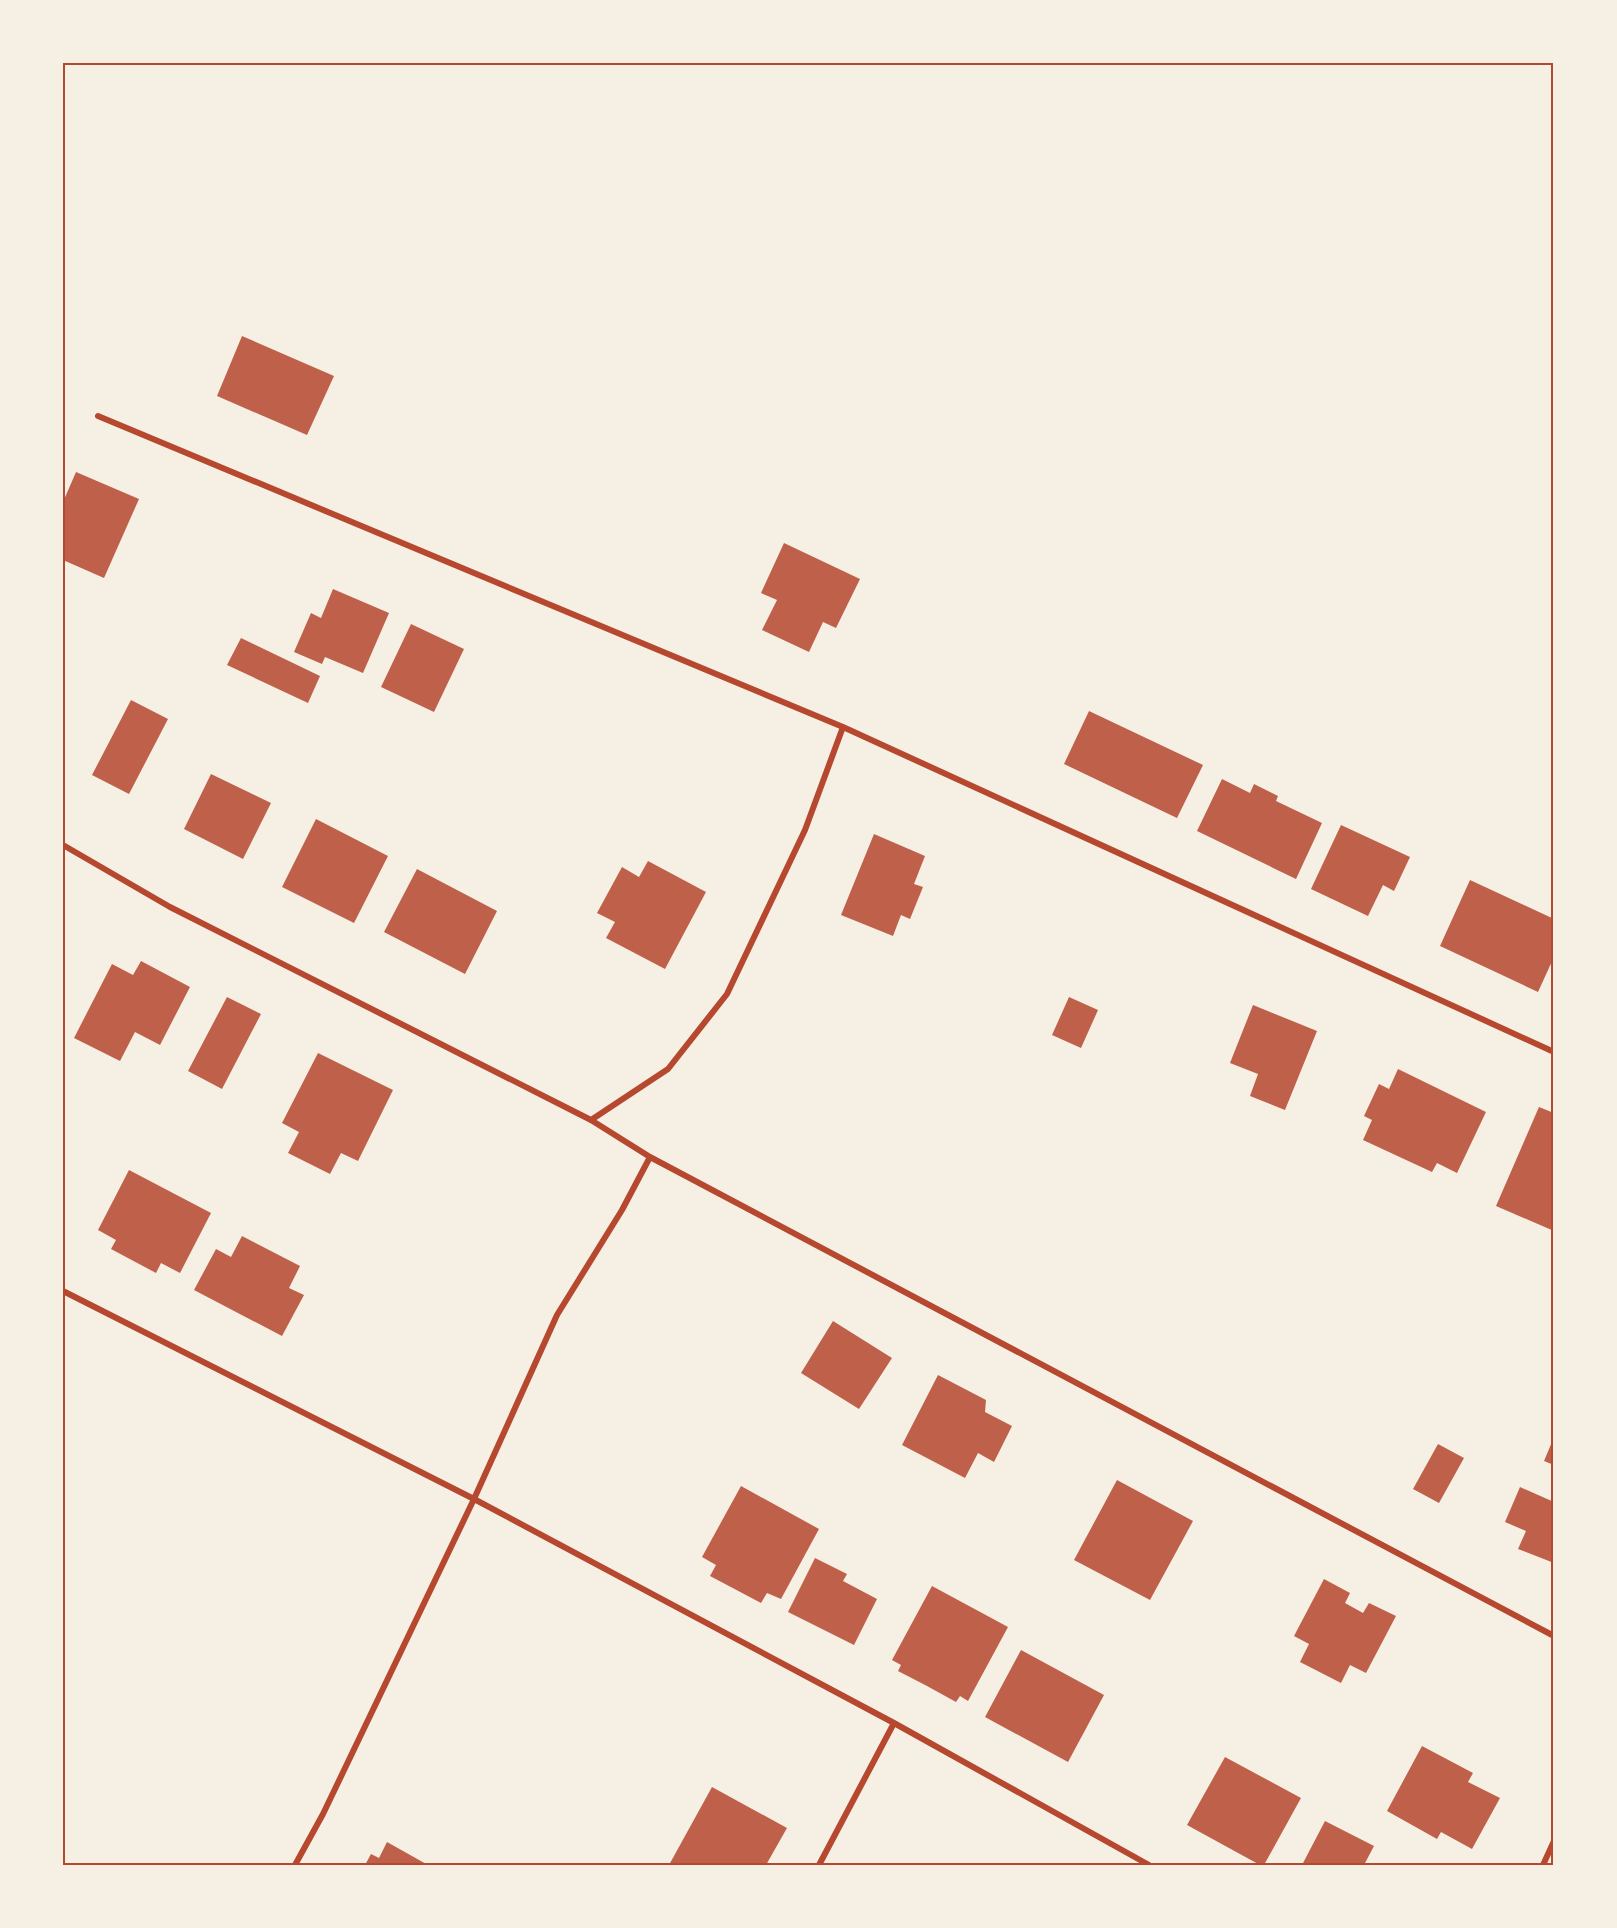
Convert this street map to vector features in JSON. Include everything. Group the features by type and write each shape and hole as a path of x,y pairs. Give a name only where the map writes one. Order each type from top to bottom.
{"street":[{"path":"98,416 843,727 1554,1052"},
{"path":"591,1120 668,1069 727,994 806,830 843,727"},
{"path":"63,845 170,907 591,1120 650,1157 1554,1636"},
{"path":"295,1865 323,1814 474,1499 557,1315 622,1210 650,1157"},
{"path":"63,1291 474,1499 894,1723 1149,1865"},
{"path":"819,1865 894,1723"},
{"path":"1544,1865 1554,1840"}],"building":[{"path":"242,336 334,376 307,435 217,396"},
{"path":"76,472 139,499 104,578 63,560 63,502"},
{"path":"784,543 860,579 836,628 823,622 809,652 762,630 777,600 761,593"},
{"path":"333,589 389,613 363,673 325,657 322,664 294,652 311,613 321,618"},
{"path":"411,624 464,649 434,712 381,687"},
{"path":"241,638 320,676 308,703 227,665"},
{"path":"131,700 168,719 129,794 92,775"},
{"path":"1089,711 1203,765 1177,818 1064,764"},
{"path":"211,774 271,803 243,859 184,829"},
{"path":"1222,779 1250,793 1254,784 1278,796 1276,801 1322,823 1296,879 1197,831"},
{"path":"316,819 388,856 354,923 282,887"},
{"path":"1341,825 1410,857 1394,891 1383,885 1368,916 1311,889"},
{"path":"874,834 925,856 914,884 923,887 910,919 901,915 893,936 841,915"},
{"path":"648,861 706,892 665,969 606,938 615,922 597,913 622,867 639,877"},
{"path":"417,869 497,911 465,974 384,932"},
{"path":"1470,880 1554,919 1554,957 1538,992 1440,946"},
{"path":"141,961 190,987 160,1045 135,1032 120,1061 74,1038 112,964 133,975"},
{"path":"227,997 261,1014 222,1089 188,1071"},
{"path":"1069,997 1098,1010 1081,1048 1052,1035"},
{"path":"1253,1005 1317,1031 1285,1110 1250,1096 1258,1074 1230,1063"},
{"path":"318,1053 393,1090 358,1161 341,1153 330,1174 288,1153 299,1132 282,1123"},
{"path":"1398,1069 1486,1112 1457,1173 1437,1163 1432,1172 1363,1140 1372,1120 1364,1116 1379,1084 1389,1089"},
{"path":"1539,1107 1554,1113 1554,1231 1496,1206"},
{"path":"129,1170 211,1213 180,1273 161,1263 156,1273 111,1249 116,1240 98,1230"},
{"path":"242,1236 300,1266 289,1288 304,1295 282,1336 194,1290 216,1249 231,1257"},
{"path":"833,1321 892,1358 859,1409 801,1373"},
{"path":"938,1375 986,1400 985,1412 1012,1426 994,1462 978,1453 965,1478 902,1445"},
{"path":"1554,1437 1554,1465 1544,1461"},
{"path":"1438,1444 1464,1458 1439,1503 1413,1489"},
{"path":"1117,1480 1193,1521 1150,1600 1074,1560"},
{"path":"741,1486 819,1529 781,1599 767,1593 761,1603 710,1576 716,1565 702,1557"},
{"path":"1520,1487 1554,1502 1554,1563 1518,1549 1526,1531 1505,1522"},
{"path":"815,1558 847,1574 843,1581 877,1599 854,1645 788,1612"},
{"path":"1324,1579 1350,1593 1345,1603 1363,1613 1369,1603 1396,1616 1366,1673 1350,1665 1341,1683 1300,1662 1309,1644 1294,1636"},
{"path":"932,1586 1008,1627 968,1701 960,1696 956,1702 898,1671 901,1665 892,1660"},
{"path":"1021,1650 1104,1695 1068,1762 985,1717"},
{"path":"1422,1746 1473,1773 1468,1782 1500,1798 1472,1849 1441,1832 1437,1839 1387,1811"},
{"path":"1225,1757 1301,1798 1264,1865 1260,1865 1187,1825"},
{"path":"712,1787 787,1828 766,1865 669,1865"},
{"path":"1325,1821 1374,1846 1364,1865 1302,1865"},
{"path":"387,1842 428,1865 365,1865 371,1854 379,1858"}]}
